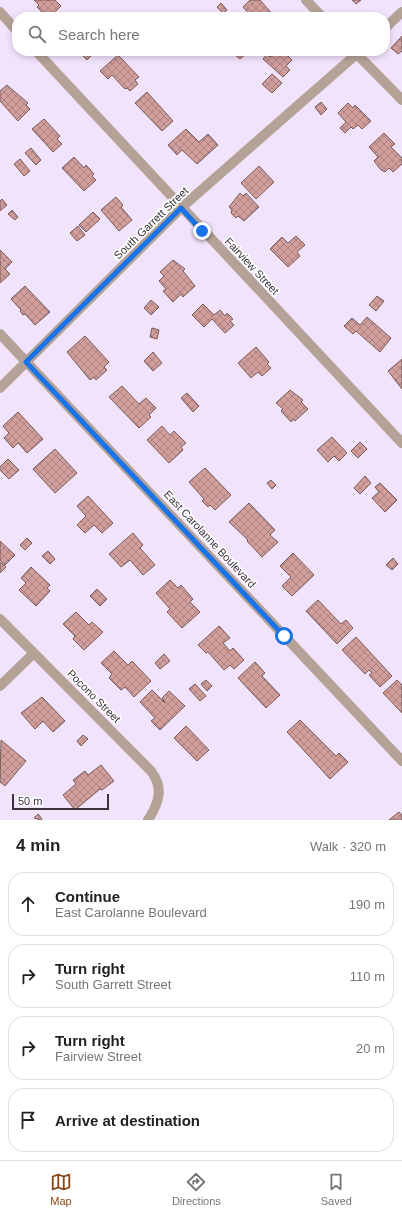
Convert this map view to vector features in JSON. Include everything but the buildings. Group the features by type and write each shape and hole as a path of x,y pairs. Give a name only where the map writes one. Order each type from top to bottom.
{"street":[{"path":"306,0 317,12"},
{"path":"0,12 12,25"},
{"path":"390,23 402,12"},
{"name":"Fairview Street","path":"41,56 402,443"},
{"name":"South Garrett Street","path":"0,388 181,208 352,56"},
{"path":"361,56 402,100"},
{"name":"East Carolanne Boulevard","path":"0,334 402,761"},
{"name":"Pocono Street","path":"0,619 151,771 158,783 159,797 148,820"},
{"path":"0,686 34,653"}],"route":[{"path":"202,231 181,208 26,362 284,636"}]}
